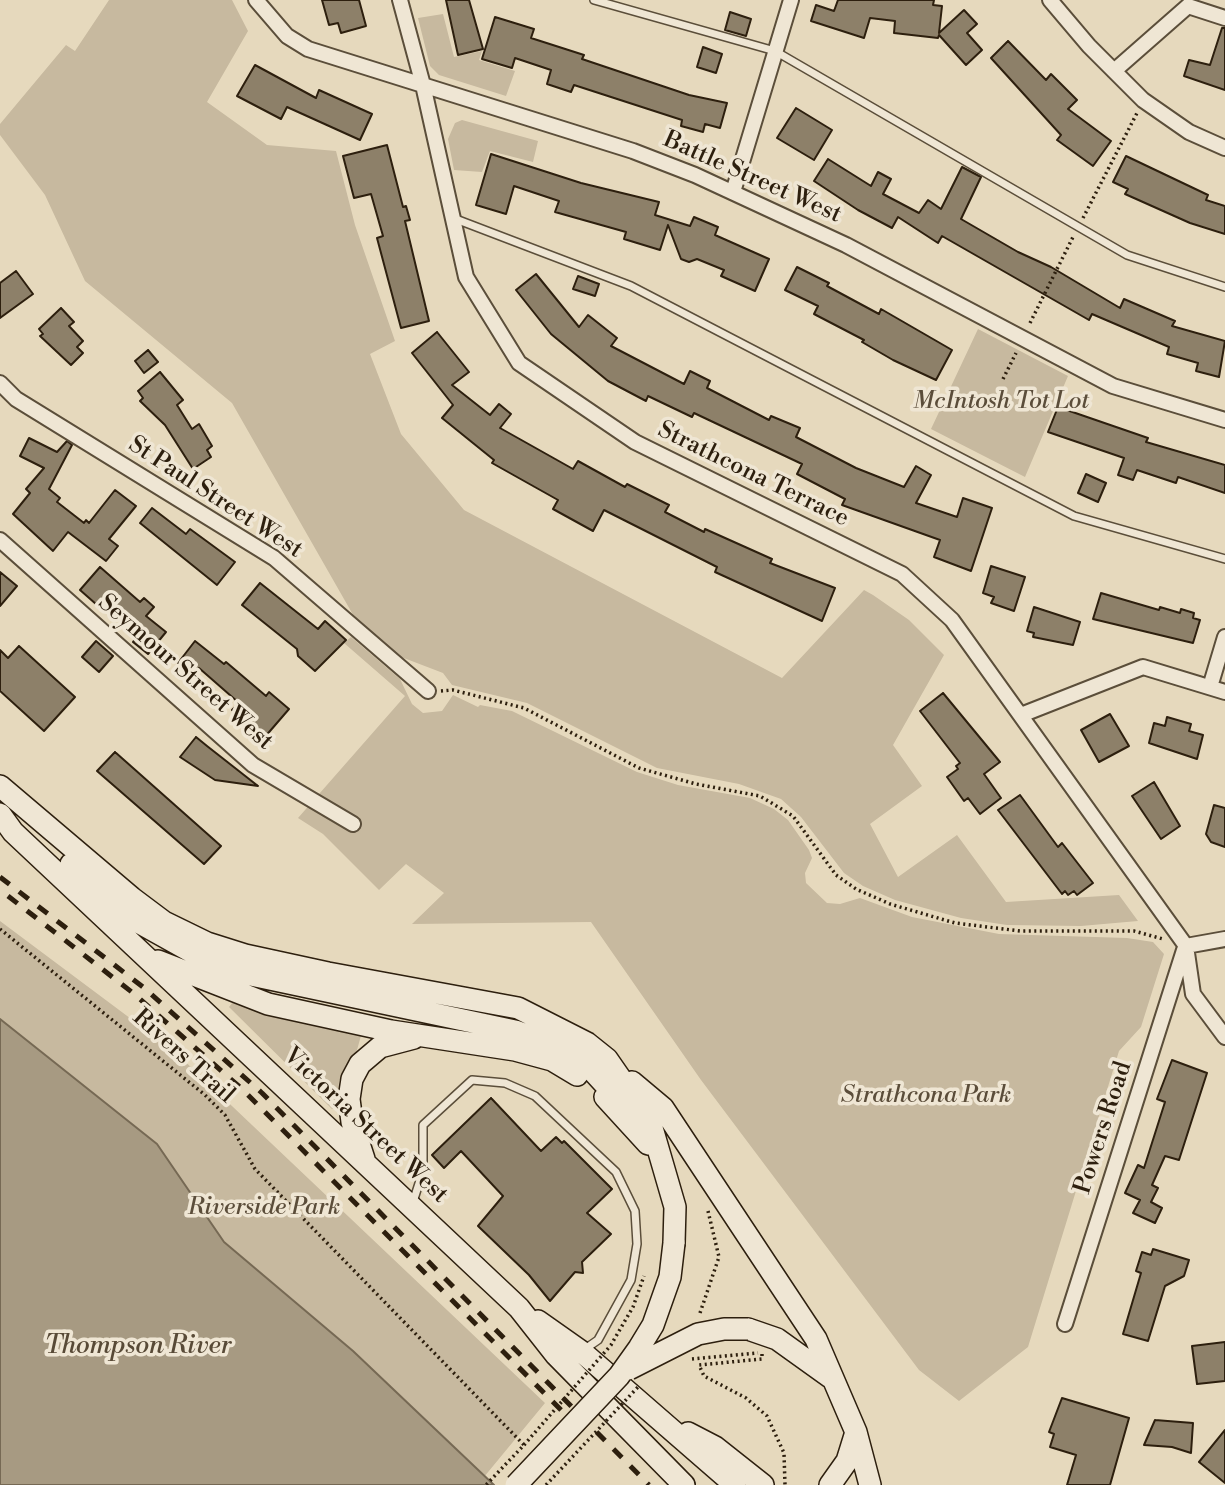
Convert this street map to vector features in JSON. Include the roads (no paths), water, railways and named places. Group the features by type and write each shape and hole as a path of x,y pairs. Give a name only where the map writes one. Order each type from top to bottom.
{"main road":[{"path":"0,786 132,898 164,922 206,943 245,956 518,1008 569,1032 607,1059 663,1108 816,1339 830,1377 856,1432 870,1485"},
{"path":"0,797 122,912 201,957 251,975 515,1031 556,1046 588,1066 615,1092 665,1168"},
{"name":"Victoria Street West","path":"0,814 13,832 519,1308 556,1356 684,1485"},
{"path":"146,956 268,1004 423,1036 515,1049 552,1060 607,1099 648,1144"},
{"path":"365,1161 352,1122 349,1099 352,1079 360,1064 380,1048 423,1036"},
{"path":"516,1485 618,1376 653,1325 670,1278 675,1207 665,1168 650,1121 607,1059"},
{"path":"519,1308 582,1352 735,1485"},
{"path":"618,1376 653,1355 698,1334 724,1329 748,1329 777,1339 830,1377"},
{"path":"656,1417 715,1447 763,1485"},
{"path":"830,1485 847,1461 856,1432"}],"street":[{"name":"Battle Street West","path":"256,0 287,36 308,49 633,151 733,192 846,245 1113,386 1225,420"},
{"name":"Strathcona Terrace","path":"400,0 423,85 466,277 519,363 635,442 902,574 953,620 1185,946"},
{"path":"733,192 791,0"},
{"path":"1049,0 1143,100 1189,132 1225,148"},
{"path":"1114,71 1188,6 1225,18"},
{"name":"St Paul Street West","path":"0,383 16,399 274,558 428,691"},
{"name":"Seymour Street West","path":"0,540 253,765 353,824"},
{"path":"1210,687 1225,637"},
{"path":"1021,715 1143,667 1225,692"},
{"path":"1225,939 1185,946 1193,994 1225,1037"},
{"name":"Powers Road","path":"1065,1324 1185,946"}],"lane":[{"path":"594,0 775,51 1127,255 1225,287"},
{"path":"452,218 631,286 1074,516 1225,559"},
{"path":"412,1206 423,1171 423,1125 472,1080 505,1083 535,1096 615,1172 635,1211 637,1244 631,1280 598,1340 582,1352 556,1356"}],"water":[{"name":"Thompson River","path":"0,1019 157,1144 224,1242 353,1351 494,1485 0,1485"}],"railway":[{"path":"0,877 143,987 262,1093 649,1485"},
{"path":"8,896 133,993 242,1089 583,1432"}],"park label":[{"name":"McIntosh Tot Lot","path":"1001,402"},
{"name":"Strathcona Park","path":"926,1096"},
{"name":"Riverside Park","path":"264,1208"}]}
